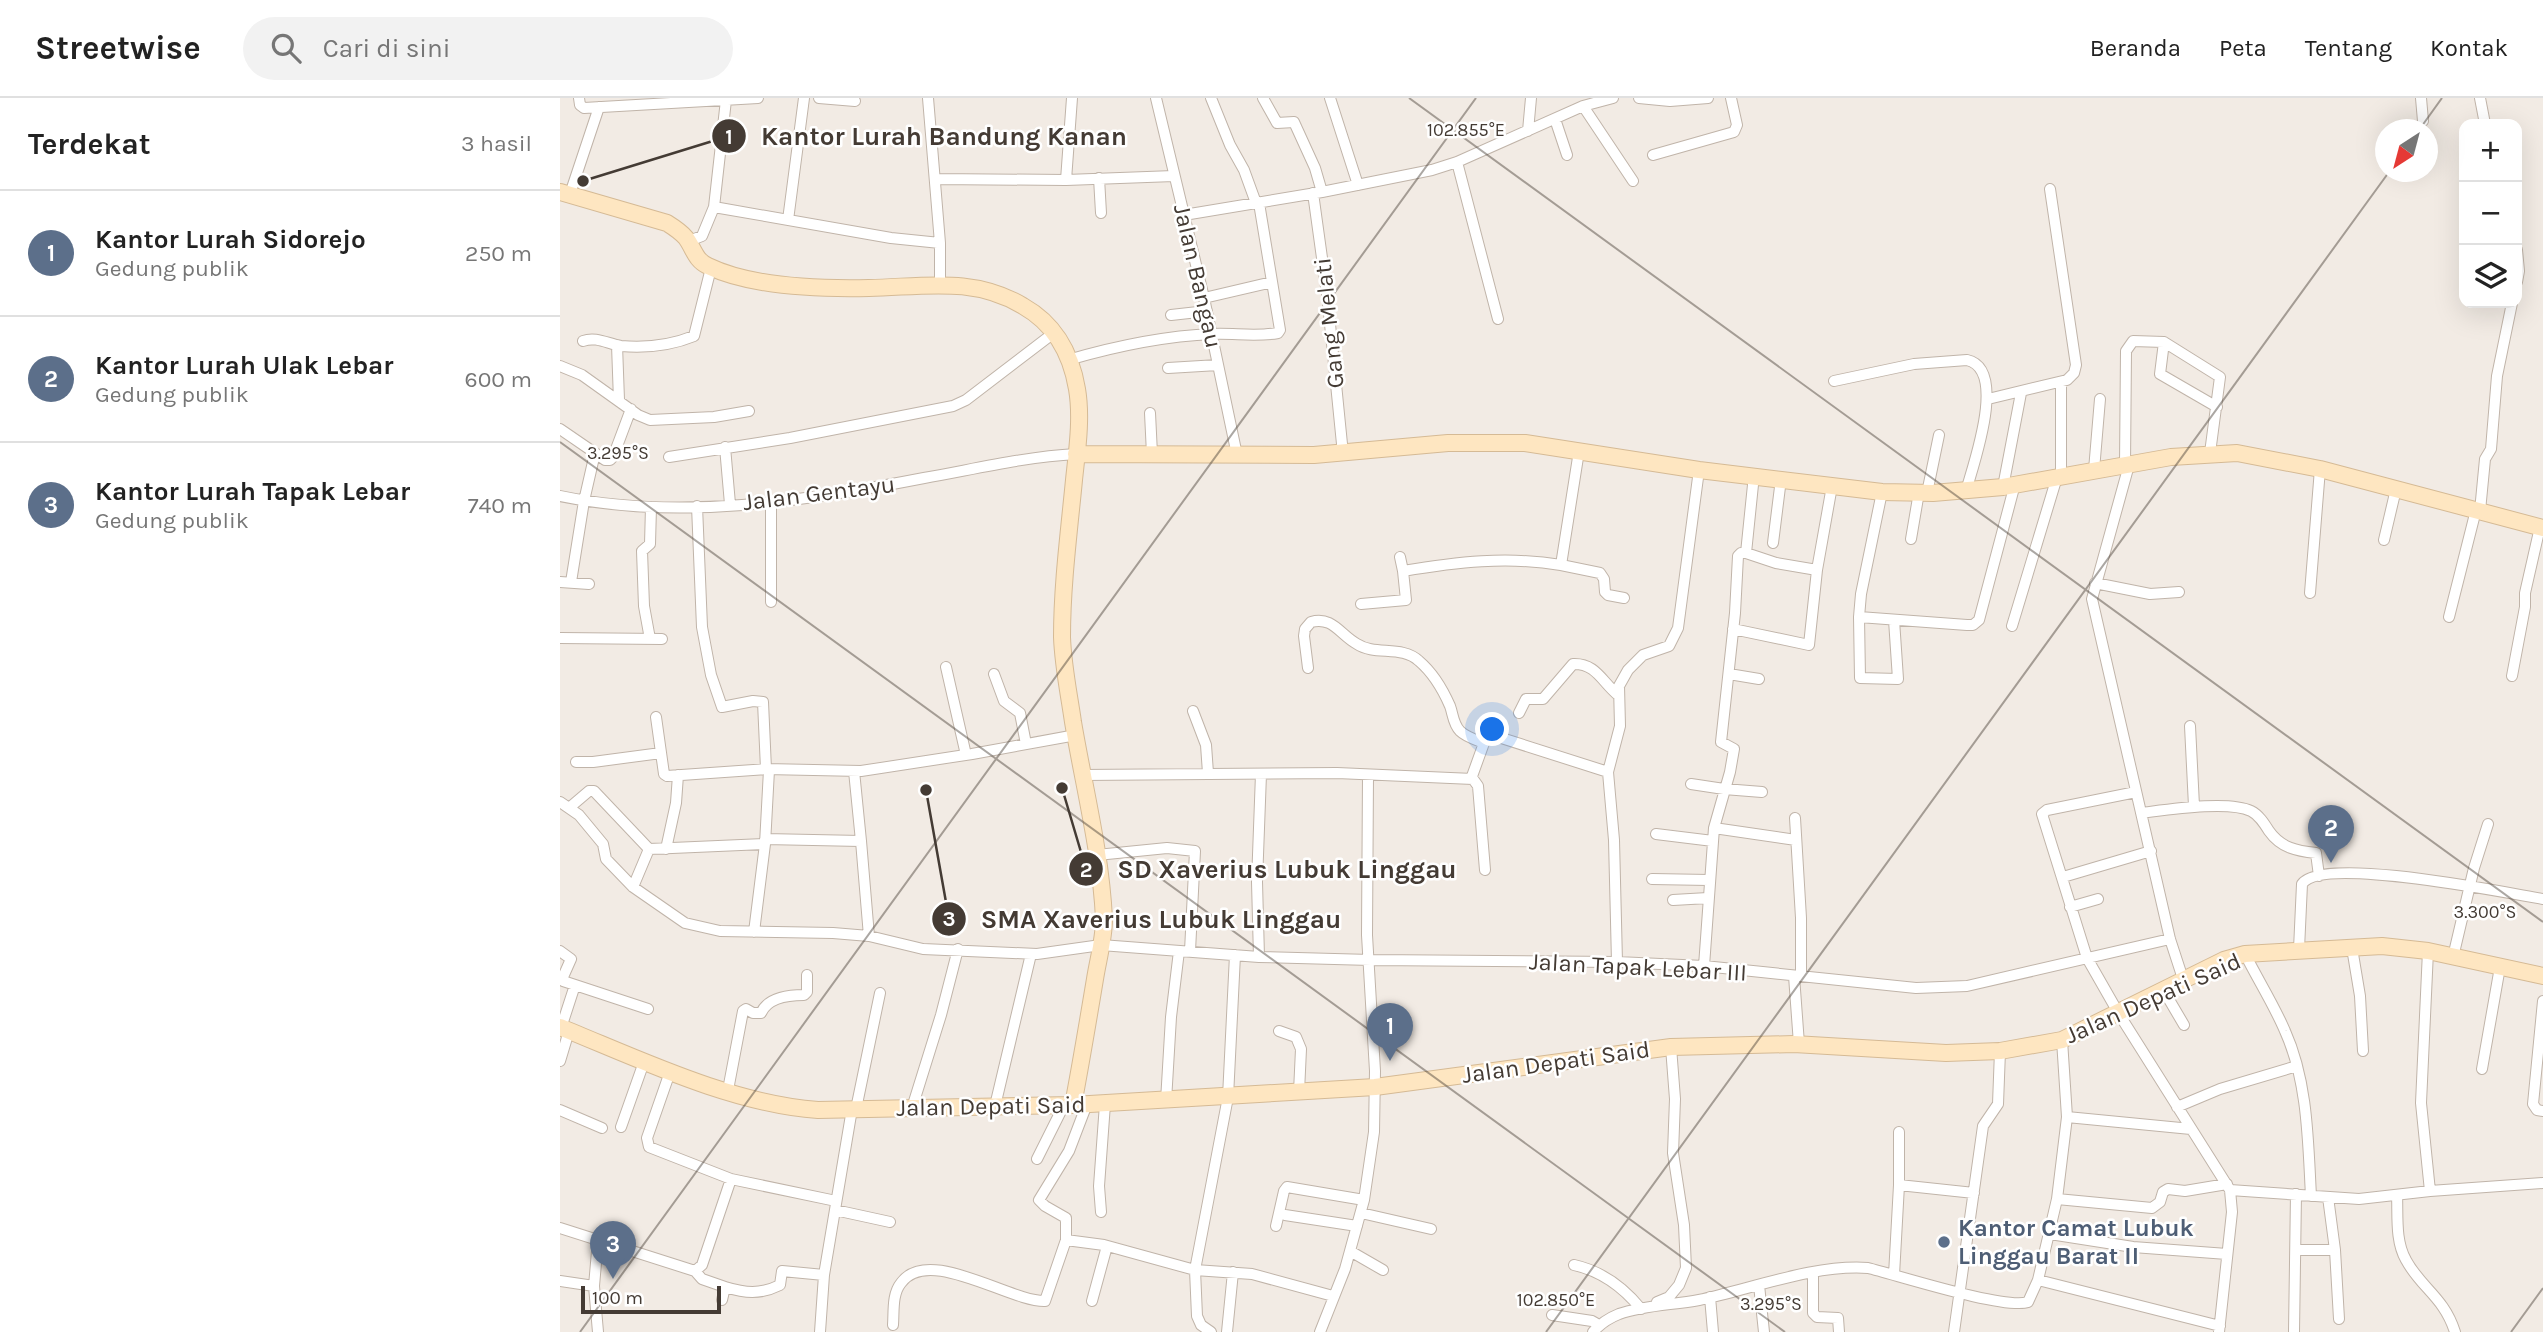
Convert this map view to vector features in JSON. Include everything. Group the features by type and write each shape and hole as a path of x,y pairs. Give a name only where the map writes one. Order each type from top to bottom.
{"street":[{"path":"579,98 580,106 584,108 758,98"},
{"path":"788,220 804,98"},
{"path":"818,98 855,101"},
{"path":"928,98 940,243 940,284"},
{"path":"1066,180 1072,98"},
{"name":"Jalan Bangau","path":"1156,98 1212,334 1237,455"},
{"path":"1068,360 1115,346 1212,334 1278,333 1280,330 1257,203 1211,98"},
{"name":"Gang Melati","path":"1263,98 1277,123 1294,122 1315,169 1343,454"},
{"path":"1330,98 1359,185"},
{"path":"1528,131 1531,98"},
{"path":"1184,215 1318,193 1432,170 1457,162 1583,106 1613,98"},
{"path":"1639,98 1670,102 1708,98"},
{"path":"1653,155 1734,132 1737,125 1731,98"},
{"path":"2421,98 2423,119"},
{"path":"2480,98 2485,119"},
{"path":"688,241 702,236 714,207 726,100"},
{"path":"1583,106 1633,181"},
{"path":"598,107 565,193 655,218 675,228 688,241 696,257 711,268 788,286 871,288 940,284 958,285 1001,295 1041,318 1055,332 1077,388 1076,454 1062,638 1097,855 1104,920 1069,1151 1040,1200 1066,1218 1066,1240 1045,1301 934,1269 905,1278 899,1284 894,1298 892,1325"},
{"path":"1555,120 1567,155"},
{"path":"1457,162 1498,319"},
{"path":"935,179 1066,180 1174,176"},
{"path":"1099,178 1101,213"},
{"path":"1988,399 2070,379 2076,365 2050,189"},
{"path":"714,207 891,238 940,243"},
{"path":"583,341 596,339 637,347 694,336 711,268"},
{"path":"1204,299 1272,282"},
{"path":"2449,617 2478,511 2485,460 2491,449 2497,376 2511,308"},
{"path":"1171,315 1207,312"},
{"path":"669,457 790,438 953,406 966,400 1055,332"},
{"path":"2184,982 2170,939 2092,598 2127,465 2127,346 2130,342 2164,342 2220,376 2210,453"},
{"path":"2164,342 2160,374 2217,407"},
{"path":"617,345 619,400"},
{"path":"1834,381 1914,364 1970,361 1978,366 1988,399 1966,491"},
{"path":"1168,368 1218,365"},
{"path":"560,366 582,375 643,418 656,421 714,417 749,411"},
{"path":"2012,626 2059,476 2061,382"},
{"path":"1859,617 1973,625 1979,620 2009,485 2021,393"},
{"path":"2094,470 2100,399"},
{"path":"560,429 605,460 613,457 631,410"},
{"path":"1150,414 1152,454"},
{"path":"1911,539 1939,435"},
{"path":"1076,454 1343,454 1448,443 1524,443 1699,470 1882,492 1923,493 2009,485 2171,457 2210,453 2247,455 2320,470 2541,528 2525,593 2525,607 2512,676"},
{"path":"726,447 730,504"},
{"path":"1560,565 1579,451"},
{"path":"589,584 566,582 595,453"},
{"name":"Jalan Gentayu","path":"560,496 651,507 772,502 845,493 1012,460 1076,454"},
{"path":"1617,962 1614,840 1608,772 1620,726 1618,695 1624,676 1634,663 1647,652 1669,646 1678,628 1699,470"},
{"path":"2310,593 2320,470"},
{"path":"1746,553 1754,475"},
{"path":"1773,543 1781,479"},
{"path":"1734,629 1809,645 1817,570 1832,486"},
{"path":"2384,540 2396,489"},
{"path":"1882,492 1861,594 1858,676 1864,680 1898,680 1894,620"},
{"path":"771,602 772,502"},
{"path":"698,506 702,626 711,675 722,707 753,701 763,702 767,769 765,842 754,932"},
{"path":"560,638 656,639 645,606 642,551 650,544 651,507"},
{"path":"1704,966 1714,828 1734,749 1721,742 1734,629 1737,559 1740,553 1746,553 1776,563 1817,570"},
{"path":"1361,604 1406,600 1400,557"},
{"path":"1402,571 1488,559 1560,565 1600,573 1604,579 1605,592 1624,598"},
{"path":"2095,583 2150,594 2179,592"},
{"path":"1307,668 1305,629 1311,622 1318,620 1329,622 1365,648 1412,655 1444,694 1456,726 1461,732 1484,743"},
{"path":"1519,713 1526,699 1543,699 1573,664 1594,668 1618,695"},
{"path":"946,667 965,755"},
{"path":"994,674 1004,701 1020,713 1026,744"},
{"path":"1729,674 1759,679"},
{"path":"1193,710 1206,745 1208,774"},
{"path":"656,717 665,775 767,769 855,771 1076,735"},
{"path":"2190,726 2194,806"},
{"path":"1471,779 1484,743 1492,734 1608,772"},
{"path":"576,762 606,761 661,753"},
{"path":"855,771 869,936"},
{"path":"1082,775 1337,773 1471,779 1478,786 1485,870"},
{"path":"1259,957 1257,882 1261,774"},
{"path":"666,849 676,803 678,775"},
{"path":"1320,1332 1361,1213 1374,1132 1367,935 1368,776"},
{"path":"1691,784 1762,792"},
{"path":"564,807 589,791 594,791 649,849 709,848 765,842 862,841"},
{"path":"2038,1280 2220,1329 2232,1212 2229,1187 2119,1014 2087,958 2042,814 2044,811 2136,792"},
{"path":"2141,813 2194,806 2245,809 2253,812 2274,837 2296,852 2316,853 2319,876"},
{"name":"Jalan Tapak Lebar III","path":"564,807 603,844 606,859 633,887 685,923 709,930 869,936 923,949 1031,954 1101,945 1259,957 1617,962 1704,966 1916,988 1967,986 2170,939"},
{"path":"1795,818 1799,1044"},
{"path":"2453,957 2488,824"},
{"path":"1714,828 1796,840"},
{"path":"1656,834 1713,841"},
{"path":"1097,855 1167,848 1195,851 1185,951 1171,1017 1166,1101"},
{"path":"633,887 649,849"},
{"path":"2063,877 2151,851"},
{"path":"2300,949 2302,884 2308,877 2378,873 2543,899"},
{"path":"1652,878 1709,880"},
{"path":"1673,900 1708,898"},
{"path":"2070,907 2098,899"},
{"name":"Jalan Depati Said","path":"563,1028 670,1072 791,1108 1075,1105 1374,1087 1671,1047 1799,1044 1912,1052 2000,1051 2062,1040 2224,960 2245,954 2300,949 2382,946 2428,951 2543,976"},
{"path":"2352,948 2360,996 2362,1051"},
{"path":"912,1108 958,949"},
{"path":"560,951 571,959 563,976 564,981 648,1009"},
{"path":"2428,951 2421,1104 2430,1191"},
{"path":"995,1106 1031,954"},
{"path":"2245,954 2286,1032 2297,1066 2305,1114 2311,1196"},
{"path":"1203,1330 1195,1306 1195,1270 1228,1097 1235,955"},
{"path":"2482,1069 2500,967"},
{"path":"728,1090 743,1011 746,1009 761,1013 765,1005 788,995 804,995 807,992 807,975"},
{"path":"560,1061 563,1028 575,985"},
{"path":"2164,991 2184,1025"},
{"path":"820,1332 824,1275 836,1205 880,993"},
{"path":"2543,1001 2533,1104 2537,1110 2543,1111"},
{"path":"1279,1031 1296,1037 1301,1049 1299,1092"},
{"path":"1552,1315 1592,1321 1596,1328 1618,1314 1854,1266 1959,1292 2023,1304 2031,1299 2038,1280 2057,1199 2067,1117 2062,1040"},
{"path":"1645,1308 1669,1297 1679,1285 1686,1268 1684,1226 1674,1153 1675,1099 1671,1047"},
{"path":"1954,1332 1983,1126 1998,1104 2000,1051"},
{"path":"621,1127 644,1062"},
{"path":"2177,1107 2220,1089 2297,1066"},
{"path":"670,1072 647,1144 663,1154 731,1179 836,1205 890,1222"},
{"path":"1101,1212 1099,1186 1105,1104"},
{"path":"1037,1159 1075,1105"},
{"path":"560,1110 601,1128"},
{"path":"2067,1117 2191,1129"},
{"path":"1894,1275 1899,1132"},
{"path":"695,1271 702,1265 731,1179"},
{"path":"2057,1199 2152,1208 2160,1202 2163,1192 2168,1189 2185,1191 2229,1187 2359,1199 2543,1183"},
{"path":"1899,1185 1974,1193"},
{"path":"1276,1226 1287,1187 1364,1200"},
{"path":"2294,1332 2296,1195"},
{"path":"2397,1195 2400,1245 2411,1268 2446,1310 2455,1332"},
{"path":"2328,1197 2335,1250 2339,1320"},
{"path":"1361,1213 1432,1229"},
{"path":"1285,1215 1357,1226"},
{"path":"560,1228 695,1271 702,1279 746,1293 759,1292 780,1284 783,1271 824,1275"},
{"path":"2050,1234 2133,1247 2227,1254"},
{"path":"598,1240 594,1286 598,1332"},
{"path":"1066,1240 1107,1246 1195,1270 1252,1274 1333,1296"},
{"path":"1092,1301 1107,1246"},
{"path":"2296,1250 2335,1250"},
{"path":"1350,1251 1383,1270"},
{"path":"1574,1265 1599,1274 1645,1308"},
{"path":"1227,1332 1233,1272"},
{"path":"1813,1273 1813,1313 1817,1317 1838,1318 1839,1332"},
{"path":"560,1282 594,1286"},
{"path":"1759,1285 1764,1332"},
{"path":"723,1300 724,1287"},
{"path":"1710,1297 1713,1332"}],"place":[{"name":"Kantor Lurah Bandung Kanan","path":"583,181"},
{"name":"SD Xaverius Lubuk Linggau","path":"1062,788"},
{"name":"SMA Xaverius Lubuk Linggau","path":"926,790"},
{"name":"Kantor Lurah Ulak Lebar","path":"2331,863"},
{"name":"Kantor Lurah Sidorejo","path":"1390,1061"},
{"name":"Kantor Camat Lubuk Linggau Barat II","path":"1944,1242"},
{"name":"Kantor Lurah Tapak Lebar","path":"613,1279"}]}
